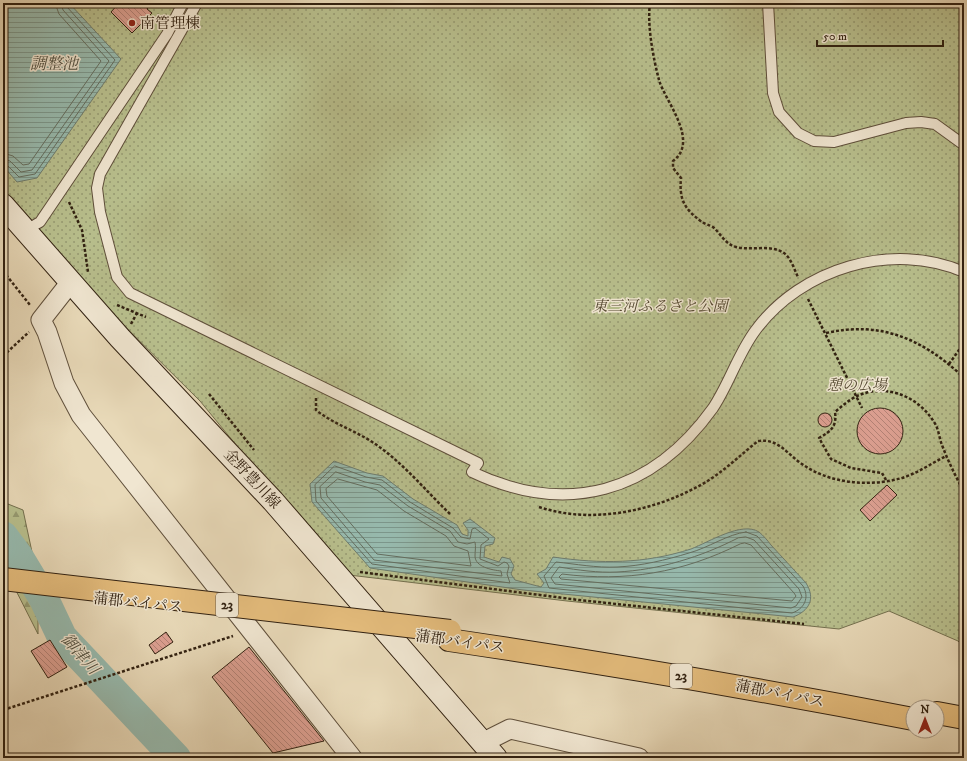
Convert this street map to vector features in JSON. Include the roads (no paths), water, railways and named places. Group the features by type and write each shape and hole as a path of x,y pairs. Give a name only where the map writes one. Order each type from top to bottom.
{"highway":[{"name":"蒲郡バイパス","path":"3,579 704,668 905,706"},
{"name":"蒲郡バイパス","path":"3,589 449,636 719,683 905,718"},
{"path":"945,714 964,718"},
{"path":"945,725 964,729"}],"main road":[{"name":"金野豊川線","path":"3,205 70,283 120,338 274,501 489,750"}],"street":[{"path":"70,283 41,320 48,332 64,383 80,415 352,758"},
{"path":"489,750 510,729 639,758"}],"lane":[{"path":"26,230 40,222 45,215 167,34 183,3"},
{"path":"197,3 100,174 97,188 100,212 117,277 130,294 478,463 472,472 490,480 547,494 578,495 618,485 662,462 689,437 713,407 755,331 776,307 802,287 829,274 856,264 885,259 935,263 964,272"},
{"path":"768,3 773,93 779,112 798,133 814,141 834,142 906,123 921,122 935,124 964,146"}],"water":[{"name":"調整池","path":"3,3 69,3 121,59 37,178 17,182 3,166"},
{"path":"334,461 367,473 383,476 413,499 457,525 462,534 468,536 468,530 463,523 470,519 495,538 493,544 485,546 484,557 499,562 502,557 510,559 514,566 511,574 515,580 541,587 544,583 537,574 546,569 553,557 605,562 656,558 691,549 725,534 744,529 752,529 762,535 806,583 810,594 809,604 807,608 793,617 523,590 370,568 312,502 310,484"}],"waterway":[{"name":"御津川","path":"3,536 18,556 44,599 62,637 176,758"}],"place":[{"name":"南管理棟","path":"132,23"}],"park label":[{"name":"東三河ふるさと公園","path":"660,306"},
{"name":"憩の広場","path":"857,385"}]}
